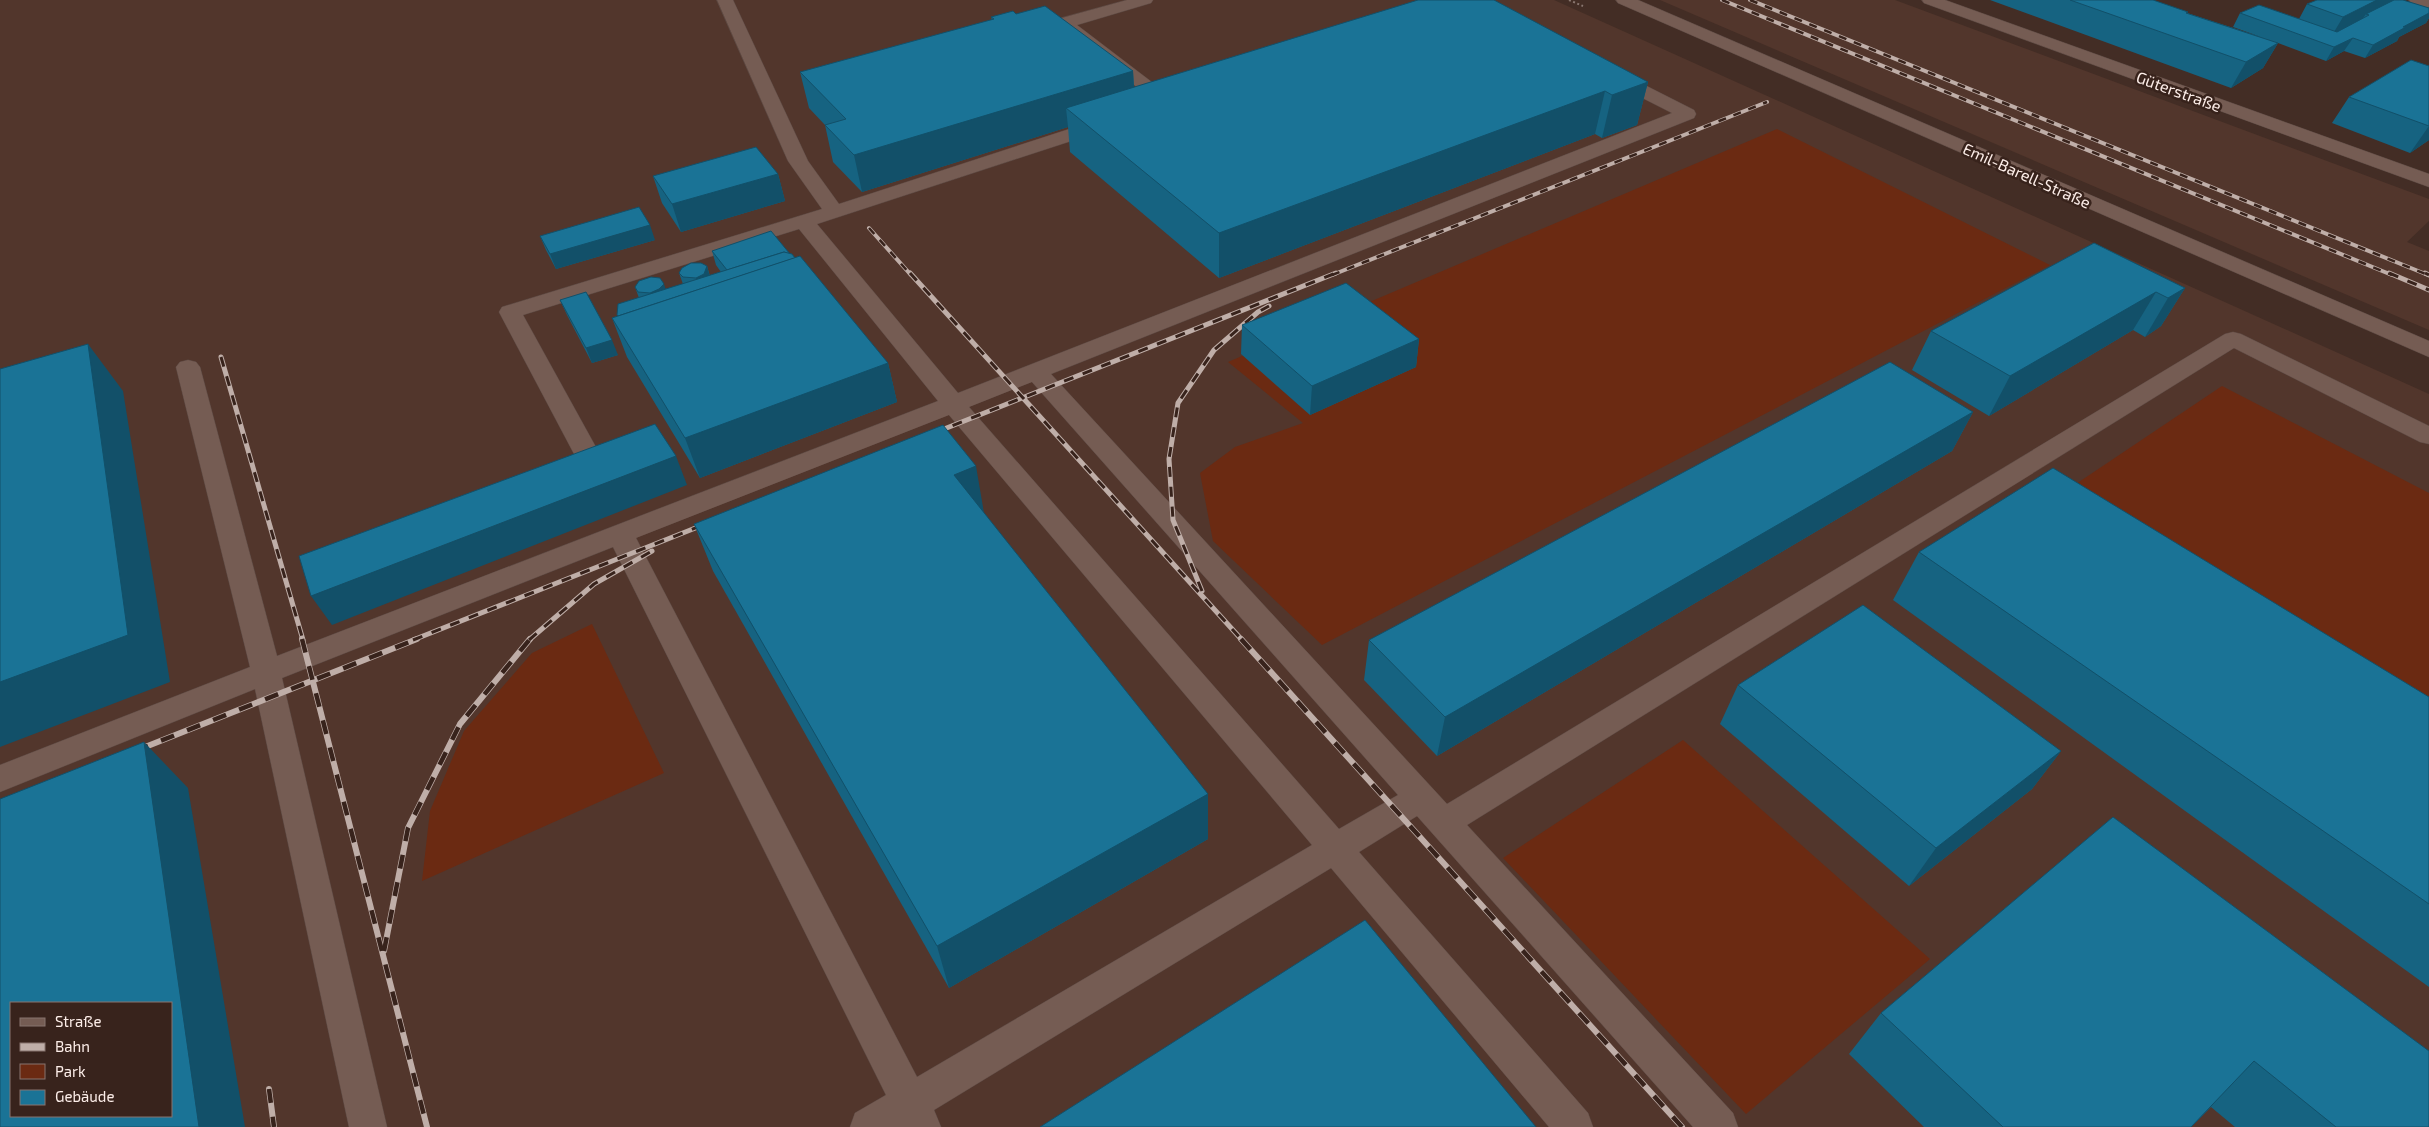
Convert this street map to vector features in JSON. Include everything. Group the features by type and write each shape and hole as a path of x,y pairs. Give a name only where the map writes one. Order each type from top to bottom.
{"street":[{"path":"725,0 798,161 834,212"},
{"path":"1145,0 1064,22 1168,103"},
{"name":"Emil-Barell-Straße","path":"1624,0 2429,350"},
{"name":"Güterstraße","path":"1930,0 2429,182"},
{"path":"2417,0 2429,4"},
{"path":"0,779 266,672 1036,372 1687,114 1590,64"},
{"path":"595,470 510,312 834,212 1121,118"},
{"path":"803,221 953,404 1574,1127"},
{"path":"1443,823 2233,339 2429,436"},
{"path":"188,367 266,672 368,1127"},
{"path":"1036,372 1718,1127"},
{"path":"620,534 916,1115"},
{"path":"869,1127 916,1115 1335,849 1420,798"}],"shaded area":[{"path":"0,0 1554,0 2429,394 2429,1127 0,1127"},
{"path":"1660,0 1895,0 2429,199 2429,221 2407,242 2429,251 2429,330"}],"green space":[{"path":"1777,129 2050,265 1322,645 1213,541 1200,473 1235,447 1303,423 1228,362"},
{"path":"2222,386 2429,493 2429,708 2067,490"},
{"path":"592,624 664,773 422,881 430,811 464,731 532,653"},
{"path":"1683,740 1930,959 1746,1114 1503,858"}],"building":[{"path":"1418,0 1494,0 1648,82 1612,95 1605,91 1219,233 1066,108"},
{"path":"2070,0 2153,0 2188,12 2186,13 2278,43 2246,62"},
{"path":"2317,0 2377,0 2343,17 2307,4"},
{"path":"2394,0 2403,0 2429,8 2429,13 2373,45 2353,38 2334,47 2240,13 2259,5 2337,32"},
{"path":"1045,6 1133,71 854,155 825,125 846,119 800,72 994,19 991,17 1013,11 1016,14"},
{"path":"2411,60 2429,66 2429,126 2349,97"},
{"path":"756,147 778,174 672,204 653,176"},
{"path":"639,207 650,225 550,254 540,236"},
{"path":"771,231 790,254 784,252 727,270 712,251"},
{"path":"2094,243 2185,288 2168,298 2156,292 2010,376 1931,331"},
{"path":"784,252 792,254 795,258 617,315 618,304"},
{"path":"800,256 888,363 685,438 612,318"},
{"path":"691,263 701,263 707,266 704,274 696,278 683,277 679,273 682,268"},
{"path":"651,277 660,278 664,284 659,289 650,293 638,292 635,287 639,281"},
{"path":"1346,283 1419,339 1312,386 1242,325"},
{"path":"586,292 612,340 586,348 560,300"},
{"path":"88,344 128,635 0,682 0,369"},
{"path":"1890,362 1973,412 1445,717 1369,640"},
{"path":"655,424 676,456 311,596 299,556"},
{"path":"943,425 976,466 954,475 1208,794 937,946 694,524"},
{"path":"2053,468 2429,697 2429,904 1919,552"},
{"path":"1863,605 2061,751 1936,848 1738,685"},
{"path":"144,742 199,1127 0,1127 0,799"},
{"path":"2113,817 2429,1051 2429,1127 2336,1127 2254,1061 2191,1127 2003,1127 1881,1013"},
{"path":"1365,920 1536,1127 1040,1127"}],"railway":[{"path":"1722,0 2392,275"},
{"path":"1750,0 2428,275"},
{"path":"1332,275 1767,102"},
{"path":"869,228 911,275"},
{"path":"910,273 1023,398"},
{"path":"1023,398 1336,273"},
{"path":"2389,273 2429,290"},
{"path":"2425,273 2429,275"},
{"path":"1202,591 1173,520 1169,459 1178,403 1214,350 1258,312 1269,306"},
{"path":"221,357 303,640"},
{"path":"934,433 1023,398"},
{"path":"1023,398 1242,640"},
{"path":"413,640 708,523"},
{"path":"530,639 594,584 652,551"},
{"path":"302,639 313,680"},
{"path":"313,680 417,639"},
{"path":"384,951 408,828 460,724 530,639"},
{"path":"1241,639 1682,1127"},
{"path":"135,751 313,680"},
{"path":"313,680 427,1127"},
{"path":"269,1089 274,1127"}]}
